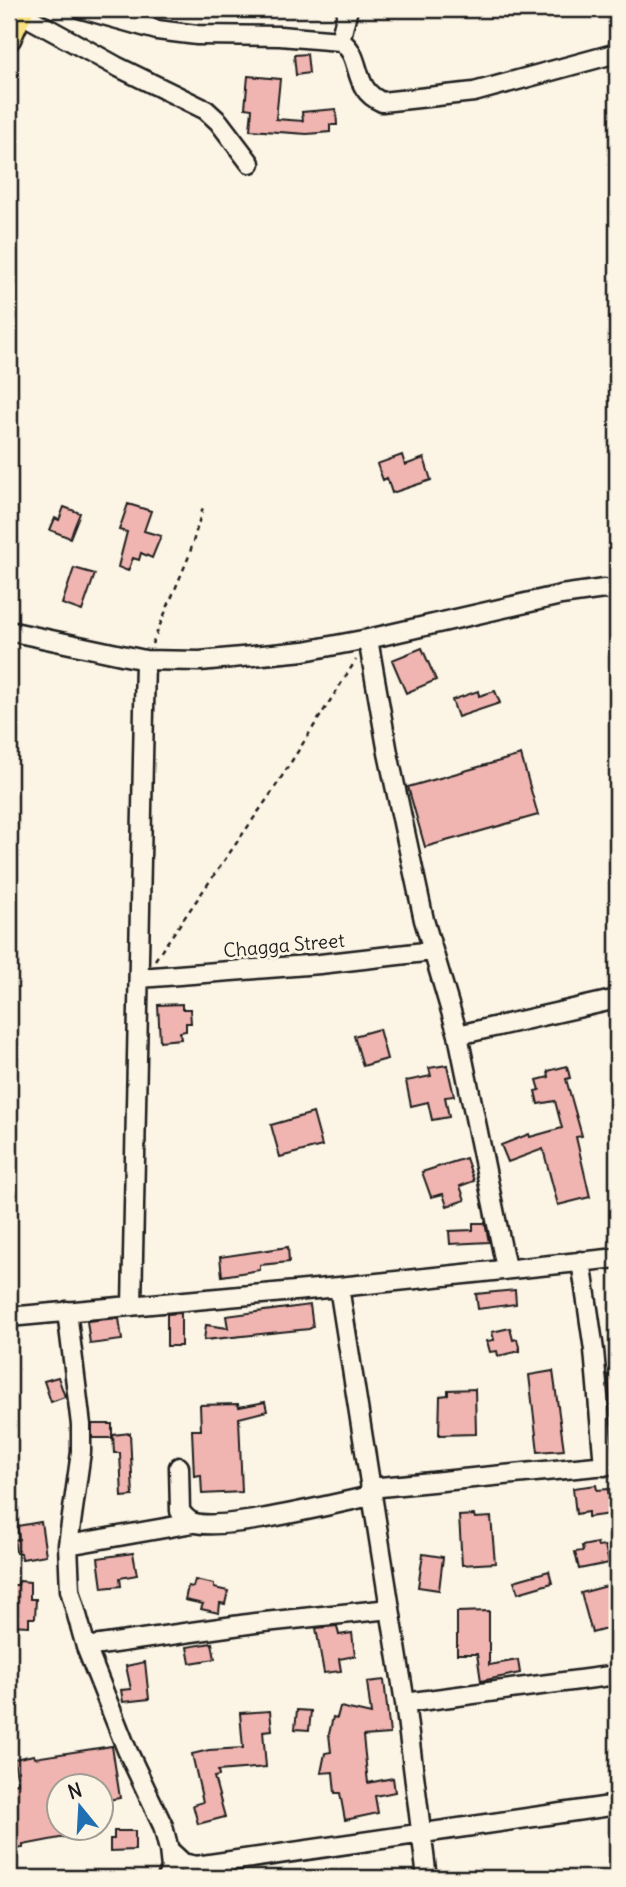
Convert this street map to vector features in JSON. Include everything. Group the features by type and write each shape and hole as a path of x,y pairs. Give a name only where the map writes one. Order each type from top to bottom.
{"main road":[{"path":"9,38 21,11"}],"street":[{"path":"82,9 157,30 197,35 280,36 340,41 348,46 364,89 371,97 382,102 474,92 617,53"},
{"path":"340,41 348,9"},
{"path":"21,11 116,66 206,110 219,122 250,163"},
{"path":"9,631 145,660 200,661 303,651 561,596 604,589 617,591"},
{"path":"368,639 391,766 433,951 458,1035 506,1268"},
{"path":"132,1306 145,660"},
{"name":"Chagga Street","path":"139,978 320,964 433,951"},
{"path":"458,1035 617,999"},
{"path":"9,1317 617,1258"},
{"path":"68,1545 193,1523 219,1524 253,1520 370,1492 610,1465 581,1261"},
{"path":"339,1287 405,1703 426,1878"},
{"path":"67,1311 81,1425 81,1452 68,1545 70,1590 86,1647 127,1750 163,1826 171,1868 167,1878"},
{"path":"180,1467 180,1511 193,1523"},
{"path":"86,1647 255,1623 390,1609"},
{"path":"405,1703 617,1675"},
{"path":"169,1850 183,1863 196,1867 617,1805"}],"path":[{"path":"145,660 188,556 203,507"},
{"path":"139,978 156,960 265,803 368,639"}],"building":[{"path":"307,54 309,73 296,75 294,55"},
{"path":"248,76 280,79 276,119 303,121 302,112 336,109 337,125 330,125 330,132 307,134 250,130 252,109 245,108"},
{"path":"402,455 405,465 424,458 431,480 392,493 387,478 383,480 377,464"},
{"path":"128,504 151,511 144,531 161,536 152,558 141,553 139,560 133,558 128,571 118,567 127,532 119,530"},
{"path":"64,507 80,513 70,538 50,530 55,518 59,520"},
{"path":"74,568 95,574 82,611 62,604"},
{"path":"422,648 436,680 406,693 392,660"},
{"path":"478,691 479,696 495,691 500,703 458,717 452,700"},
{"path":"521,755 538,815 425,847 408,787"},
{"path":"182,1004 182,1009 190,1009 191,1023 186,1023 186,1031 180,1032 181,1039 160,1041 158,1005"},
{"path":"379,1029 387,1059 363,1066 354,1036"},
{"path":"447,1065 454,1096 445,1097 449,1117 432,1120 428,1102 411,1106 406,1081 431,1076 429,1068"},
{"path":"567,1066 570,1078 566,1079 582,1136 576,1137 590,1197 558,1205 543,1149 508,1162 501,1145 529,1134 530,1137 562,1128 555,1101 538,1104 535,1091 540,1090 537,1080 549,1077 548,1071"},
{"path":"313,1113 322,1146 280,1157 271,1125"},
{"path":"466,1158 474,1181 460,1186 465,1200 447,1206 443,1194 431,1197 422,1172"},
{"path":"473,1223 485,1223 489,1242 450,1244 449,1231 473,1230"},
{"path":"288,1247 289,1262 260,1265 260,1270 222,1276 220,1257"},
{"path":"515,1290 516,1304 478,1309 476,1294"},
{"path":"310,1305 313,1327 309,1329 204,1340 206,1325 228,1328 226,1316"},
{"path":"181,1313 181,1346 167,1346 167,1314"},
{"path":"119,1318 122,1340 90,1344 87,1321"},
{"path":"510,1328 520,1351 498,1356 497,1351 490,1352 487,1341 494,1340 492,1332"},
{"path":"553,1371 564,1450 538,1452 529,1375"},
{"path":"617,1373 617,1423 612,1424 608,1375"},
{"path":"58,1377 65,1397 51,1402 44,1381"},
{"path":"475,1389 476,1434 439,1435 440,1396 448,1395 448,1390"},
{"path":"265,1402 267,1411 239,1418 242,1492 202,1494 201,1475 194,1476 192,1430 201,1430 200,1405 238,1404 239,1407"},
{"path":"92,1424 112,1424 112,1438 92,1438"},
{"path":"130,1433 133,1496 122,1497 120,1453 114,1453 113,1435"},
{"path":"596,1485 597,1490 608,1489 611,1514 588,1517 588,1512 576,1514 573,1488"},
{"path":"474,1515 475,1518 491,1517 495,1563 462,1565 459,1516"},
{"path":"41,1522 46,1555 22,1559 21,1553 16,1553 14,1540 19,1539 17,1526"},
{"path":"597,1543 598,1547 605,1546 609,1563 579,1569 575,1552 583,1551 582,1546"},
{"path":"133,1553 137,1575 120,1578 121,1586 102,1588 98,1558"},
{"path":"423,1554 443,1557 439,1590 418,1587"},
{"path":"549,1571 552,1583 518,1593 514,1581"},
{"path":"195,1580 214,1584 214,1588 228,1591 225,1604 220,1603 219,1613 201,1609 203,1604 185,1600 188,1586 193,1587"},
{"path":"19,1581 30,1582 30,1599 36,1599 35,1618 29,1618 29,1626 9,1625 9,1585 18,1585"},
{"path":"607,1586 617,1626 592,1633 581,1593"},
{"path":"489,1611 489,1665 518,1660 520,1673 481,1681 477,1654 457,1654 457,1612"},
{"path":"337,1626 339,1635 352,1633 355,1656 339,1659 341,1671 324,1673 316,1628"},
{"path":"212,1643 215,1659 190,1663 187,1647"},
{"path":"145,1662 149,1699 123,1702 121,1690 131,1689 126,1666"},
{"path":"384,1680 390,1734 363,1736 368,1783 393,1778 395,1792 375,1796 378,1813 345,1820 340,1793 335,1793 333,1772 321,1773 325,1753 331,1752 329,1734 333,1717 337,1718 340,1707 371,1714 367,1682"},
{"path":"297,1710 311,1711 309,1730 295,1729"},
{"path":"270,1711 272,1730 263,1731 266,1767 218,1771 219,1776 214,1777 225,1817 198,1824 193,1805 203,1802 192,1754 243,1748 240,1713"},
{"path":"112,1746 116,1772 46,1772 46,1841 9,1850 9,1784 18,1783 14,1759 34,1755 35,1758"},
{"path":"116,1772 120,1798 116,1799"},
{"path":"116,1831 135,1831 135,1850 110,1851 110,1842 116,1842"}]}
